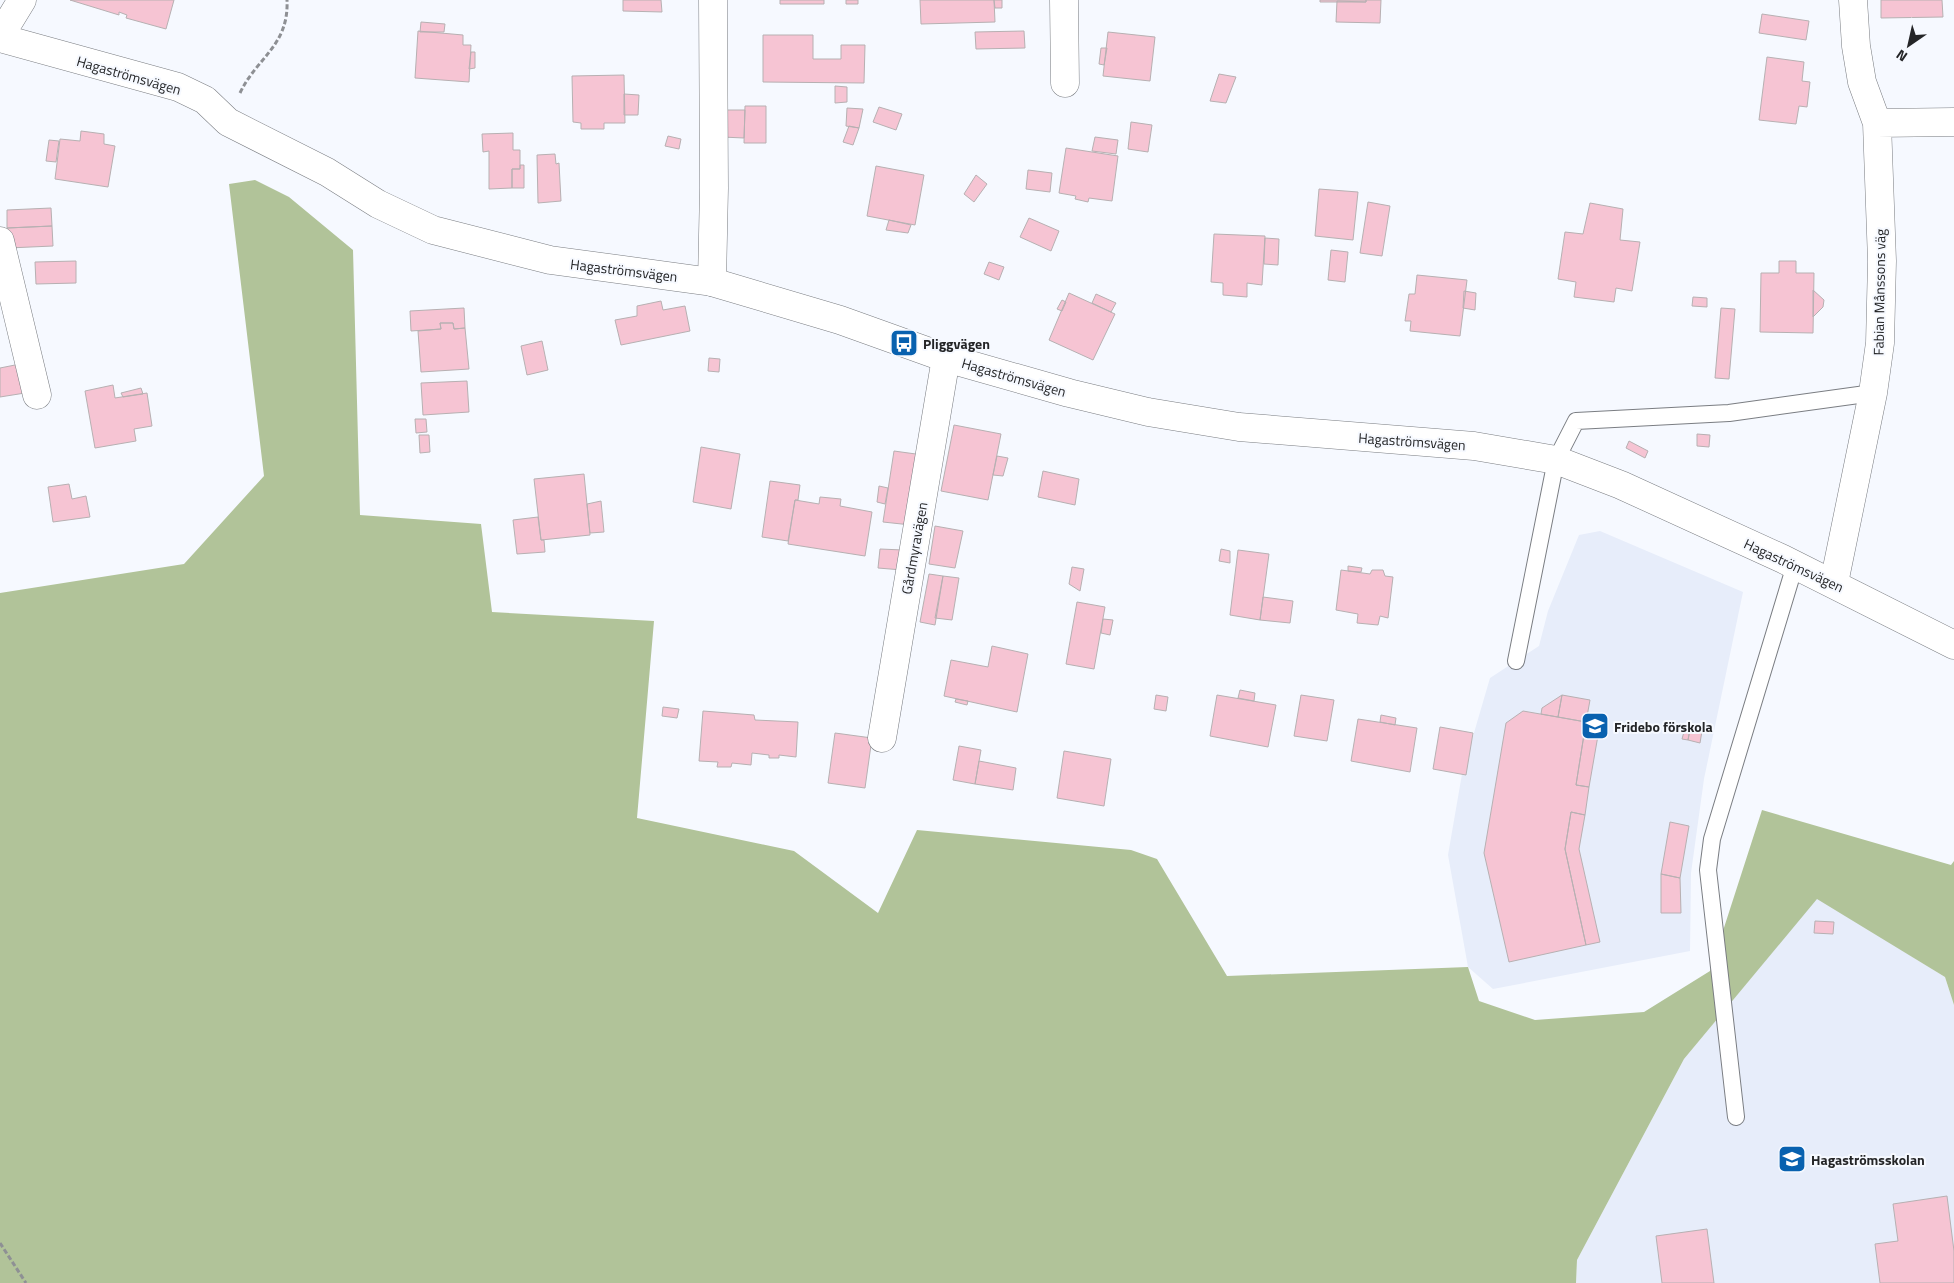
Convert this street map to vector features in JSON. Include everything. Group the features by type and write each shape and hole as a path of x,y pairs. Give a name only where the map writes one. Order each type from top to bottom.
{"street":[{"path":"0,37 22,0"},
{"path":"712,0 714,135 712,282"},
{"path":"1064,0 1065,83"},
{"name":"Fabian Månssons väg","path":"1834,583 1873,393 1880,342 1882,270 1877,123 1862,82 1856,46 1853,0"},
{"name":"Hagaströmsvägen","path":"0,37 178,87 205,100 228,122 327,172 378,204 433,230 550,260 712,282 840,320 946,358 1069,393 1148,412 1239,427 1474,446 1556,460 1620,485 1834,583 1954,645"},
{"path":"1877,123 1954,122"},
{"path":"0,241 37,395"},
{"name":"Gårdmyravägen","path":"882,738 946,358"}],"lane":[{"path":"1516,661 1556,460 1576,421 1729,413 1873,393"},
{"path":"1736,1116 1708,870 1712,839 1717,820 1795,566"}],"path":[{"path":"228,122 242,90 280,38 286,26 287,0"},
{"path":"0,1243 26,1283"}],"shaded area":[{"name":"Fridebo förskola","path":"1600,531 1743,592 1704,779 1691,873 1690,951 1493,989 1468,967 1448,855 1462,774 1490,678 1539,646 1548,611 1579,535"},
{"name":"Hagaströmsskolan","path":"1817,898 1945,977 1954,1005 1954,1283 1576,1283 1577,1260 1684,1059"}],"green space":[{"path":"255,180 289,197 353,250 360,515 481,524 492,612 654,621 637,818 794,851 878,913 917,830 1131,850 1157,859 1227,976 1468,967 1479,1001 1535,1020 1644,1012 1710,971 1762,810 1951,865 1954,861 1954,1005 1945,977 1817,899 1684,1059 1577,1260 1576,1283 0,1283 0,593 184,564 264,476 229,184"}],"building":[{"path":"70,0 174,0 166,29 126,18 127,15 119,12 119,15"},
{"path":"623,0 661,0 662,12 623,11"},
{"path":"780,0 824,0 824,4 780,4"},
{"path":"846,0 858,0 858,4 846,4"},
{"path":"920,0 994,0 995,22 921,24"},
{"path":"994,0 1002,0 1002,8 995,8"},
{"path":"1320,0 1366,0 1366,2 1320,2"},
{"path":"1366,0 1381,0 1380,23 1336,22 1337,1 1366,2"},
{"path":"1881,0 1942,0 1943,17 1881,18"},
{"path":"1762,14 1809,21 1806,40 1759,33"},
{"path":"421,22 445,24 444,32 420,32"},
{"path":"418,31 463,35 463,45 471,45 469,82 415,78"},
{"path":"1024,31 1025,48 976,49 975,32"},
{"path":"1108,32 1155,37 1150,81 1103,76"},
{"path":"763,35 813,35 813,59 841,59 841,45 865,45 864,83 763,82"},
{"path":"1101,48 1107,48 1104,65 1099,64"},
{"path":"471,52 475,52 475,68 469,69"},
{"path":"1767,57 1804,62 1802,81 1810,82 1807,107 1799,106 1796,124 1759,120"},
{"path":"1219,74 1236,77 1226,103 1210,101"},
{"path":"624,75 625,123 604,123 604,129 581,129 581,123 573,122 572,76"},
{"path":"835,86 847,87 847,102 835,103"},
{"path":"624,94 639,95 638,115 624,115"},
{"path":"745,106 766,106 766,143 744,143"},
{"path":"879,107 902,114 896,130 873,122"},
{"path":"847,108 863,109 859,128 846,126"},
{"path":"723,110 745,110 744,138 722,137"},
{"path":"1131,122 1152,125 1148,152 1128,149"},
{"path":"849,126 859,128 853,145 843,142"},
{"path":"81,131 104,134 104,144 115,146 108,187 55,179 60,139 80,141"},
{"path":"513,133 513,150 520,150 520,169 512,169 512,188 489,189 489,151 483,152 482,134"},
{"path":"668,136 681,139 679,149 665,146"},
{"path":"1095,137 1118,140 1116,154 1092,151"},
{"path":"49,140 59,141 56,162 46,161"},
{"path":"1066,148 1118,156 1112,201 1089,198 1088,202 1075,199 1076,196 1059,193"},
{"path":"555,154 556,164 559,163 561,201 538,203 537,155"},
{"path":"520,165 524,165 524,188 512,188 512,169 520,169"},
{"path":"876,166 924,175 915,225 867,216"},
{"path":"1028,170 1052,173 1050,192 1026,189"},
{"path":"976,175 987,184 974,202 964,194"},
{"path":"1319,189 1358,192 1353,240 1315,236"},
{"path":"1368,202 1390,206 1382,256 1360,253"},
{"path":"1590,203 1623,209 1620,240 1640,242 1632,291 1616,288 1614,302 1574,297 1576,282 1558,279 1565,232 1583,234"},
{"path":"51,208 52,226 7,228 7,210"},
{"path":"1029,218 1059,231 1051,251 1020,237"},
{"path":"889,220 911,225 908,233 886,230"},
{"path":"52,226 53,246 8,248 7,228"},
{"path":"1214,234 1265,236 1262,285 1247,283 1247,297 1223,295 1223,283 1211,282"},
{"path":"1265,238 1279,239 1278,265 1264,264"},
{"path":"1331,250 1348,252 1345,282 1328,280"},
{"path":"76,261 76,283 36,284 35,262"},
{"path":"1779,261 1796,261 1796,273 1814,273 1813,333 1760,332 1761,273 1779,273"},
{"path":"989,262 1004,267 999,280 984,274"},
{"path":"1417,275 1467,280 1460,336 1410,331 1411,321 1405,321 1409,294 1415,294"},
{"path":"1813,290 1824,300 1823,307 1813,317"},
{"path":"1464,291 1476,293 1475,310 1463,308"},
{"path":"1069,293 1115,314 1093,360 1049,340"},
{"path":"1096,294 1116,303 1111,312 1092,303"},
{"path":"1693,297 1707,298 1707,307 1692,306"},
{"path":"1062,300 1066,302 1062,311 1057,309"},
{"path":"661,301 663,310 685,306 690,331 621,345 615,320 637,316 637,306"},
{"path":"464,308 465,328 454,329 453,323 440,323 441,329 411,331 410,311"},
{"path":"1721,308 1735,309 1729,379 1715,378"},
{"path":"440,323 453,323 454,329 465,328 469,369 421,372 418,331 441,329"},
{"path":"542,341 548,370 527,375 521,346"},
{"path":"709,358 720,359 719,372 708,371"},
{"path":"20,364 25,393 0,397 0,368"},
{"path":"467,381 469,412 423,415 421,383"},
{"path":"113,385 115,398 147,393 152,426 134,429 136,441 95,448 85,391"},
{"path":"141,388 143,394 123,397 121,393"},
{"path":"415,419 426,419 427,432 416,433"},
{"path":"954,425 1001,434 988,500 941,491"},
{"path":"1697,434 1710,435 1709,447 1697,446"},
{"path":"419,435 429,435 430,452 420,453"},
{"path":"1629,441 1648,451 1645,458 1626,448"},
{"path":"701,447 740,454 731,509 693,502"},
{"path":"894,451 923,455 911,525 883,522"},
{"path":"997,456 1008,458 1003,476 993,475"},
{"path":"1043,471 1079,479 1075,505 1038,497"},
{"path":"584,474 590,535 541,540 534,479"},
{"path":"770,481 800,485 798,500 795,500 788,541 762,537"},
{"path":"69,484 72,499 86,496 90,517 53,522 48,487"},
{"path":"879,486 888,488 885,504 877,502"},
{"path":"820,497 841,499 840,506 872,512 865,556 788,544 795,500 819,504"},
{"path":"601,501 604,532 590,533 587,504"},
{"path":"538,517 541,540 544,540 545,552 517,554 513,520"},
{"path":"935,526 963,531 955,568 929,564"},
{"path":"880,549 903,550 902,570 878,568"},
{"path":"1221,549 1230,551 1230,563 1219,561"},
{"path":"1238,550 1269,554 1260,620 1230,615"},
{"path":"1348,566 1362,568 1361,572 1348,571"},
{"path":"1072,567 1084,569 1080,591 1069,584"},
{"path":"1341,570 1370,574 1372,570 1383,570 1385,576 1393,577 1388,618 1380,616 1378,625 1357,623 1358,614 1336,610"},
{"path":"929,574 943,576 935,625 920,622"},
{"path":"943,576 959,578 952,620 935,618"},
{"path":"1263,597 1293,601 1290,623 1260,620"},
{"path":"1077,602 1105,607 1094,669 1066,664"},
{"path":"1103,619 1113,620 1110,635 1101,633"},
{"path":"992,646 1028,654 1017,712 944,696 951,660 988,667"},
{"path":"1240,690 1255,693 1254,701 1238,698"},
{"path":"1156,695 1168,697 1166,711 1154,709"},
{"path":"1217,695 1276,705 1268,747 1210,736"},
{"path":"1301,695 1334,700 1327,741 1294,736"},
{"path":"1562,695 1590,700 1586,722 1558,717"},
{"path":"1562,695 1558,717 1541,714 1542,708"},
{"path":"956,699 968,701 967,705 955,702"},
{"path":"663,707 679,709 677,718 662,716"},
{"path":"703,711 754,715 755,720 798,722 796,757 779,755 779,758 769,758 769,755 752,753 751,765 732,763 731,767 717,767 718,762 699,761"},
{"path":"1523,711 1586,722 1576,785 1589,787 1585,815 1571,812 1565,849 1586,945 1509,962 1484,853 1506,723"},
{"path":"1381,715 1396,718 1395,725 1380,722"},
{"path":"1358,719 1417,728 1410,772 1351,761"},
{"path":"1586,722 1600,724 1589,787 1576,785"},
{"path":"1440,727 1473,733 1466,775 1433,769"},
{"path":"1685,728 1690,729 1688,740 1682,739"},
{"path":"1690,729 1702,731 1700,743 1688,740"},
{"path":"835,733 872,738 865,788 828,783"},
{"path":"959,746 981,750 975,784 953,780"},
{"path":"1064,751 1111,759 1104,806 1057,798"},
{"path":"979,761 1016,768 1013,790 975,784"},
{"path":"1571,812 1585,815 1579,849 1600,942 1586,945 1565,849"},
{"path":"1670,822 1689,826 1680,878 1661,874"},
{"path":"1661,874 1680,878 1681,913 1661,913"},
{"path":"1815,921 1834,922 1833,934 1814,933"},
{"path":"1947,1196 1954,1251 1954,1283 1880,1283 1875,1244 1898,1241 1893,1204"},
{"path":"1707,1229 1714,1283 1662,1283 1656,1236"}],"place":[{"name":"Pliggvägen","path":"904,343"},
{"name":"Fridebo förskola","path":"1595,726"},
{"name":"Hagaströmsskolan","path":"1792,1159"}]}
